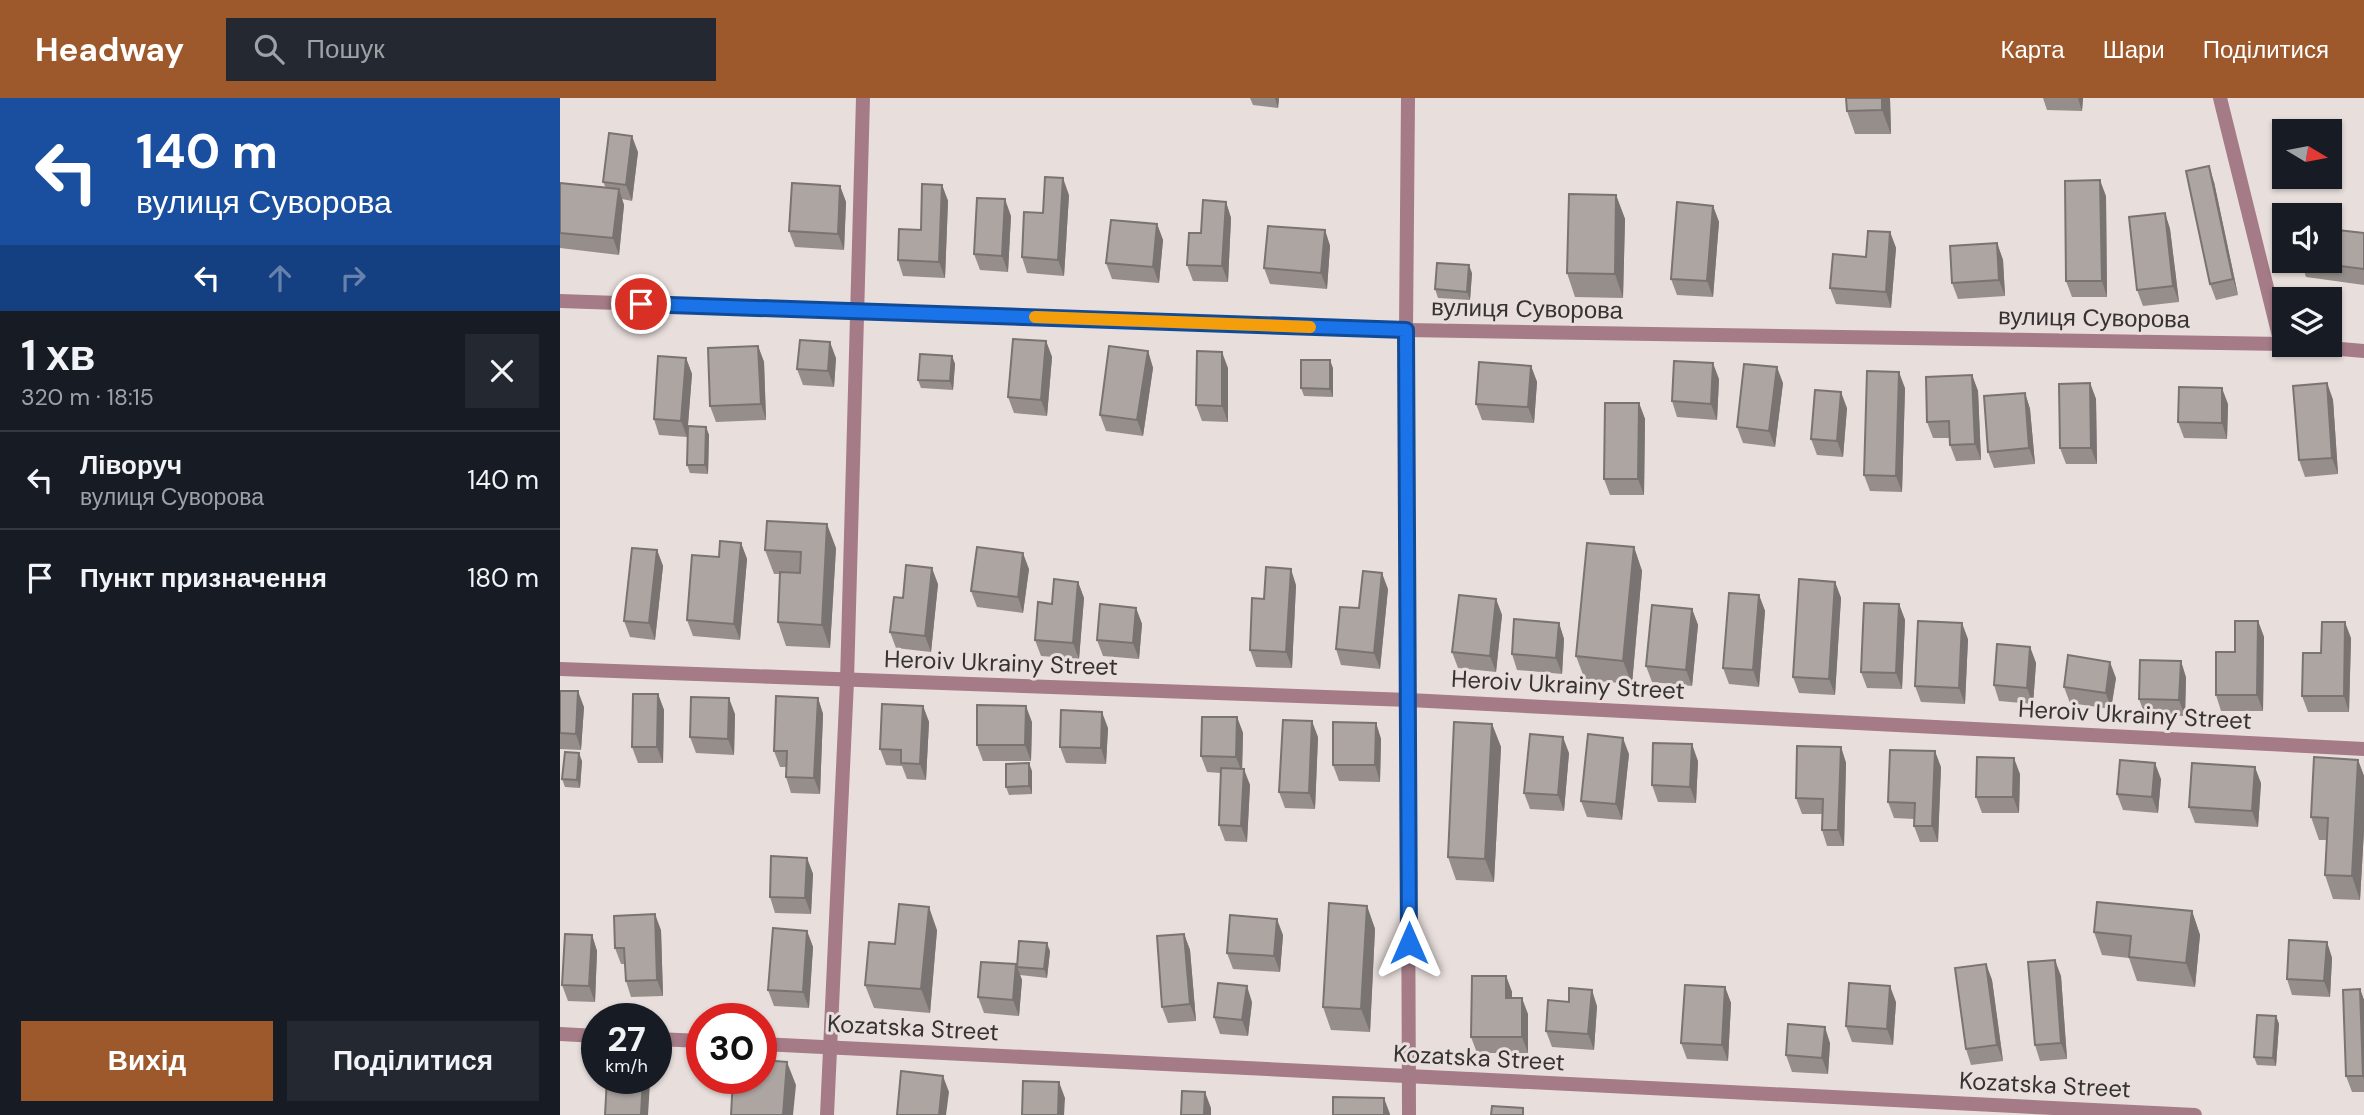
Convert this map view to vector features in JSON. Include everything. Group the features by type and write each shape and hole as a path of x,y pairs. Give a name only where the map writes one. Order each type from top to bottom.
{"street":[{"path":"827,1115 847,681 863,98"},
{"path":"1408,98 1406,330 1409,1115"},
{"path":"2220,98 2272,289"},
{"name":"вулиця Суворова","path":"560,301 1406,330 2272,344"},
{"name":"вулиця Суворова","path":"2342,349 2364,351"},
{"name":"Heroiv Ukrainy Street","path":"560,669 1409,700 2364,749"},
{"path":"560,1034 581,1035"},
{"name":"Kozatska Street","path":"777,1045 2195,1115"}],"building":[{"path":"1846,98 1882,98 1882,110 1847,111"},
{"path":"609,133 632,136 626,185 603,182"},
{"path":"2209,166 2233,279 2210,284 2186,171"},
{"path":"1045,177 1063,178 1058,260 1022,257 1024,212 1043,213"},
{"path":"2100,180 2102,281 2066,281 2065,181"},
{"path":"560,183 619,189 613,238 560,233"},
{"path":"792,183 840,186 838,234 789,231"},
{"path":"922,184 942,185 939,262 898,260 899,229 921,230"},
{"path":"1569,194 1616,195 1615,274 1567,273"},
{"path":"977,198 1005,199 1002,256 974,254"},
{"path":"1203,200 1226,202 1222,266 1187,265 1189,233 1201,233"},
{"path":"1677,202 1713,206 1707,281 1671,279"},
{"path":"2165,213 2173,286 2137,290 2129,217"},
{"path":"1111,220 1157,224 1153,267 1106,263"},
{"path":"1268,226 1325,230 1321,273 1264,268"},
{"path":"2342,230 2364,233 2364,269 2342,266"},
{"path":"1868,231 1890,232 1886,292 1830,288 1833,254 1866,257"},
{"path":"1997,243 1999,280 1952,283 1950,246"},
{"path":"1437,263 1469,265 1467,292 1435,289"},
{"path":"1013,339 1046,341 1041,400 1008,397"},
{"path":"800,340 830,342 828,371 797,369"},
{"path":"758,346 761,404 710,406 708,348"},
{"path":"1109,346 1148,351 1137,420 1100,415"},
{"path":"1197,351 1222,352 1222,406 1196,405"},
{"path":"920,354 952,356 950,381 918,380"},
{"path":"658,356 686,358 681,421 654,419"},
{"path":"1301,360 1330,360 1330,389 1301,388"},
{"path":"1674,361 1713,363 1711,404 1672,401"},
{"path":"1479,362 1531,366 1528,407 1476,404"},
{"path":"1744,364 1777,367 1769,431 1737,427"},
{"path":"1867,371 1899,372 1896,476 1864,475"},
{"path":"1972,375 1975,444 1950,445 1949,421 1927,422 1926,377"},
{"path":"2090,383 2091,448 2060,448 2059,384"},
{"path":"2327,383 2332,458 2299,460 2293,386"},
{"path":"2179,387 2222,388 2222,423 2178,422"},
{"path":"1815,390 1841,392 1837,441 1811,439"},
{"path":"2025,393 2029,448 1988,452 1984,396"},
{"path":"1605,403 1639,403 1638,479 1604,479"},
{"path":"688,426 706,427 705,465 687,465"},
{"path":"767,521 827,524 822,625 778,622 780,572 800,573 801,552 765,550"},
{"path":"720,541 741,543 734,624 687,620 692,555 719,557"},
{"path":"1587,543 1634,547 1623,661 1576,656"},
{"path":"977,547 1023,553 1018,597 971,591"},
{"path":"632,548 657,550 649,623 624,621"},
{"path":"906,565 932,568 925,636 890,632 894,597 903,598"},
{"path":"1266,567 1291,569 1286,652 1250,650 1252,598 1264,599"},
{"path":"1363,571 1382,573 1374,653 1336,649 1340,607 1359,608"},
{"path":"1054,579 1078,582 1073,643 1035,640 1038,602 1052,604"},
{"path":"1799,579 1835,582 1829,679 1793,677"},
{"path":"1729,593 1759,595 1753,670 1723,668"},
{"path":"1459,595 1496,599 1490,656 1452,652"},
{"path":"1864,603 1899,604 1896,673 1861,672"},
{"path":"1100,604 1136,608 1133,643 1097,640"},
{"path":"1652,605 1692,609 1686,670 1646,666"},
{"path":"1514,619 1559,623 1556,658 1512,654"},
{"path":"1918,621 1962,623 1959,688 1915,686"},
{"path":"2235,621 2258,621 2257,695 2216,695 2216,652 2235,652"},
{"path":"2322,622 2345,622 2344,696 2302,696 2303,653 2321,653"},
{"path":"1997,644 2030,647 2027,688 1994,685"},
{"path":"2068,655 2110,662 2106,693 2064,687"},
{"path":"2140,660 2181,661 2179,700 2139,699"},
{"path":"560,691 578,691 576,734 560,733"},
{"path":"633,694 658,694 657,747 632,747"},
{"path":"776,696 818,698 814,778 786,777 787,751 774,751"},
{"path":"691,697 729,698 728,739 690,737"},
{"path":"882,704 923,706 920,764 901,763 901,750 880,749"},
{"path":"977,705 1026,706 1025,745 977,745"},
{"path":"1061,710 1102,712 1101,748 1060,747"},
{"path":"1202,717 1237,717 1236,757 1201,756"},
{"path":"1283,720 1312,721 1309,793 1279,792"},
{"path":"1333,722 1376,723 1375,765 1333,765"},
{"path":"1454,722 1492,724 1485,859 1448,857"},
{"path":"1530,734 1563,737 1558,795 1524,793"},
{"path":"1588,734 1623,738 1616,804 1581,801"},
{"path":"1653,743 1692,744 1690,787 1652,785"},
{"path":"1797,746 1841,747 1838,830 1822,830 1823,799 1796,798"},
{"path":"1890,750 1935,751 1932,826 1914,826 1915,803 1888,802"},
{"path":"565,752 579,753 577,780 562,779"},
{"path":"1977,757 2014,758 2013,797 1976,797"},
{"path":"2314,757 2358,760 2352,876 2325,875 2328,818 2311,817"},
{"path":"2120,760 2155,763 2152,797 2117,794"},
{"path":"1029,763 1029,786 1006,787 1006,764"},
{"path":"2192,763 2255,767 2252,811 2189,807"},
{"path":"1221,768 1244,769 1241,826 1219,825"},
{"path":"771,856 807,858 805,898 770,897"},
{"path":"2097,902 2192,911 2186,963 2129,957 2131,936 2094,932"},
{"path":"1329,903 1367,906 1361,1009 1323,1007"},
{"path":"899,904 929,907 921,989 865,985 869,942 895,944"},
{"path":"655,914 657,980 626,981 624,948 615,948 614,916"},
{"path":"1230,915 1277,919 1274,956 1227,953"},
{"path":"773,928 807,931 803,992 768,990"},
{"path":"565,934 592,935 589,986 562,985"},
{"path":"1184,934 1190,1004 1162,1007 1157,936"},
{"path":"2289,940 2327,942 2324,981 2287,979"},
{"path":"1019,941 1047,943 1044,969 1017,967"},
{"path":"2055,960 2061,1043 2035,1045 2028,962"},
{"path":"981,962 1016,964 1013,1000 978,997"},
{"path":"1986,964 1997,1045 1966,1049 1955,968"},
{"path":"1472,976 1506,976 1506,998 1522,998 1522,1037 1471,1037"},
{"path":"1218,983 1247,986 1242,1020 1214,1017"},
{"path":"1849,983 1890,986 1887,1029 1846,1026"},
{"path":"1685,985 1725,987 1722,1045 1681,1043"},
{"path":"1569,988 1592,990 1588,1034 1546,1031 1548,1000 1569,1002"},
{"path":"2360,989 2363,1076 2346,1076 2343,990"},
{"path":"2257,1015 2276,1016 2273,1058 2254,1057"},
{"path":"1788,1024 1825,1027 1822,1058 1786,1055"},
{"path":"777,1061 787,1062 783,1115 731,1115 732,1094 777,1094"},
{"path":"901,1071 943,1076 939,1115 897,1115"},
{"path":"1023,1081 1059,1082 1058,1115 1022,1115"},
{"path":"1182,1091 1205,1092 1204,1115 1181,1115"},
{"path":"606,1094 642,1094 641,1115 605,1115"},
{"path":"1333,1097 1384,1098 1384,1115 1333,1115"},
{"path":"1492,1106 1523,1108 1523,1115 1491,1115"}],"slow traffic":[{"path":"1035,317 1310,327"}],"route":[{"path":"641,304 1406,330 1409,943"}]}
